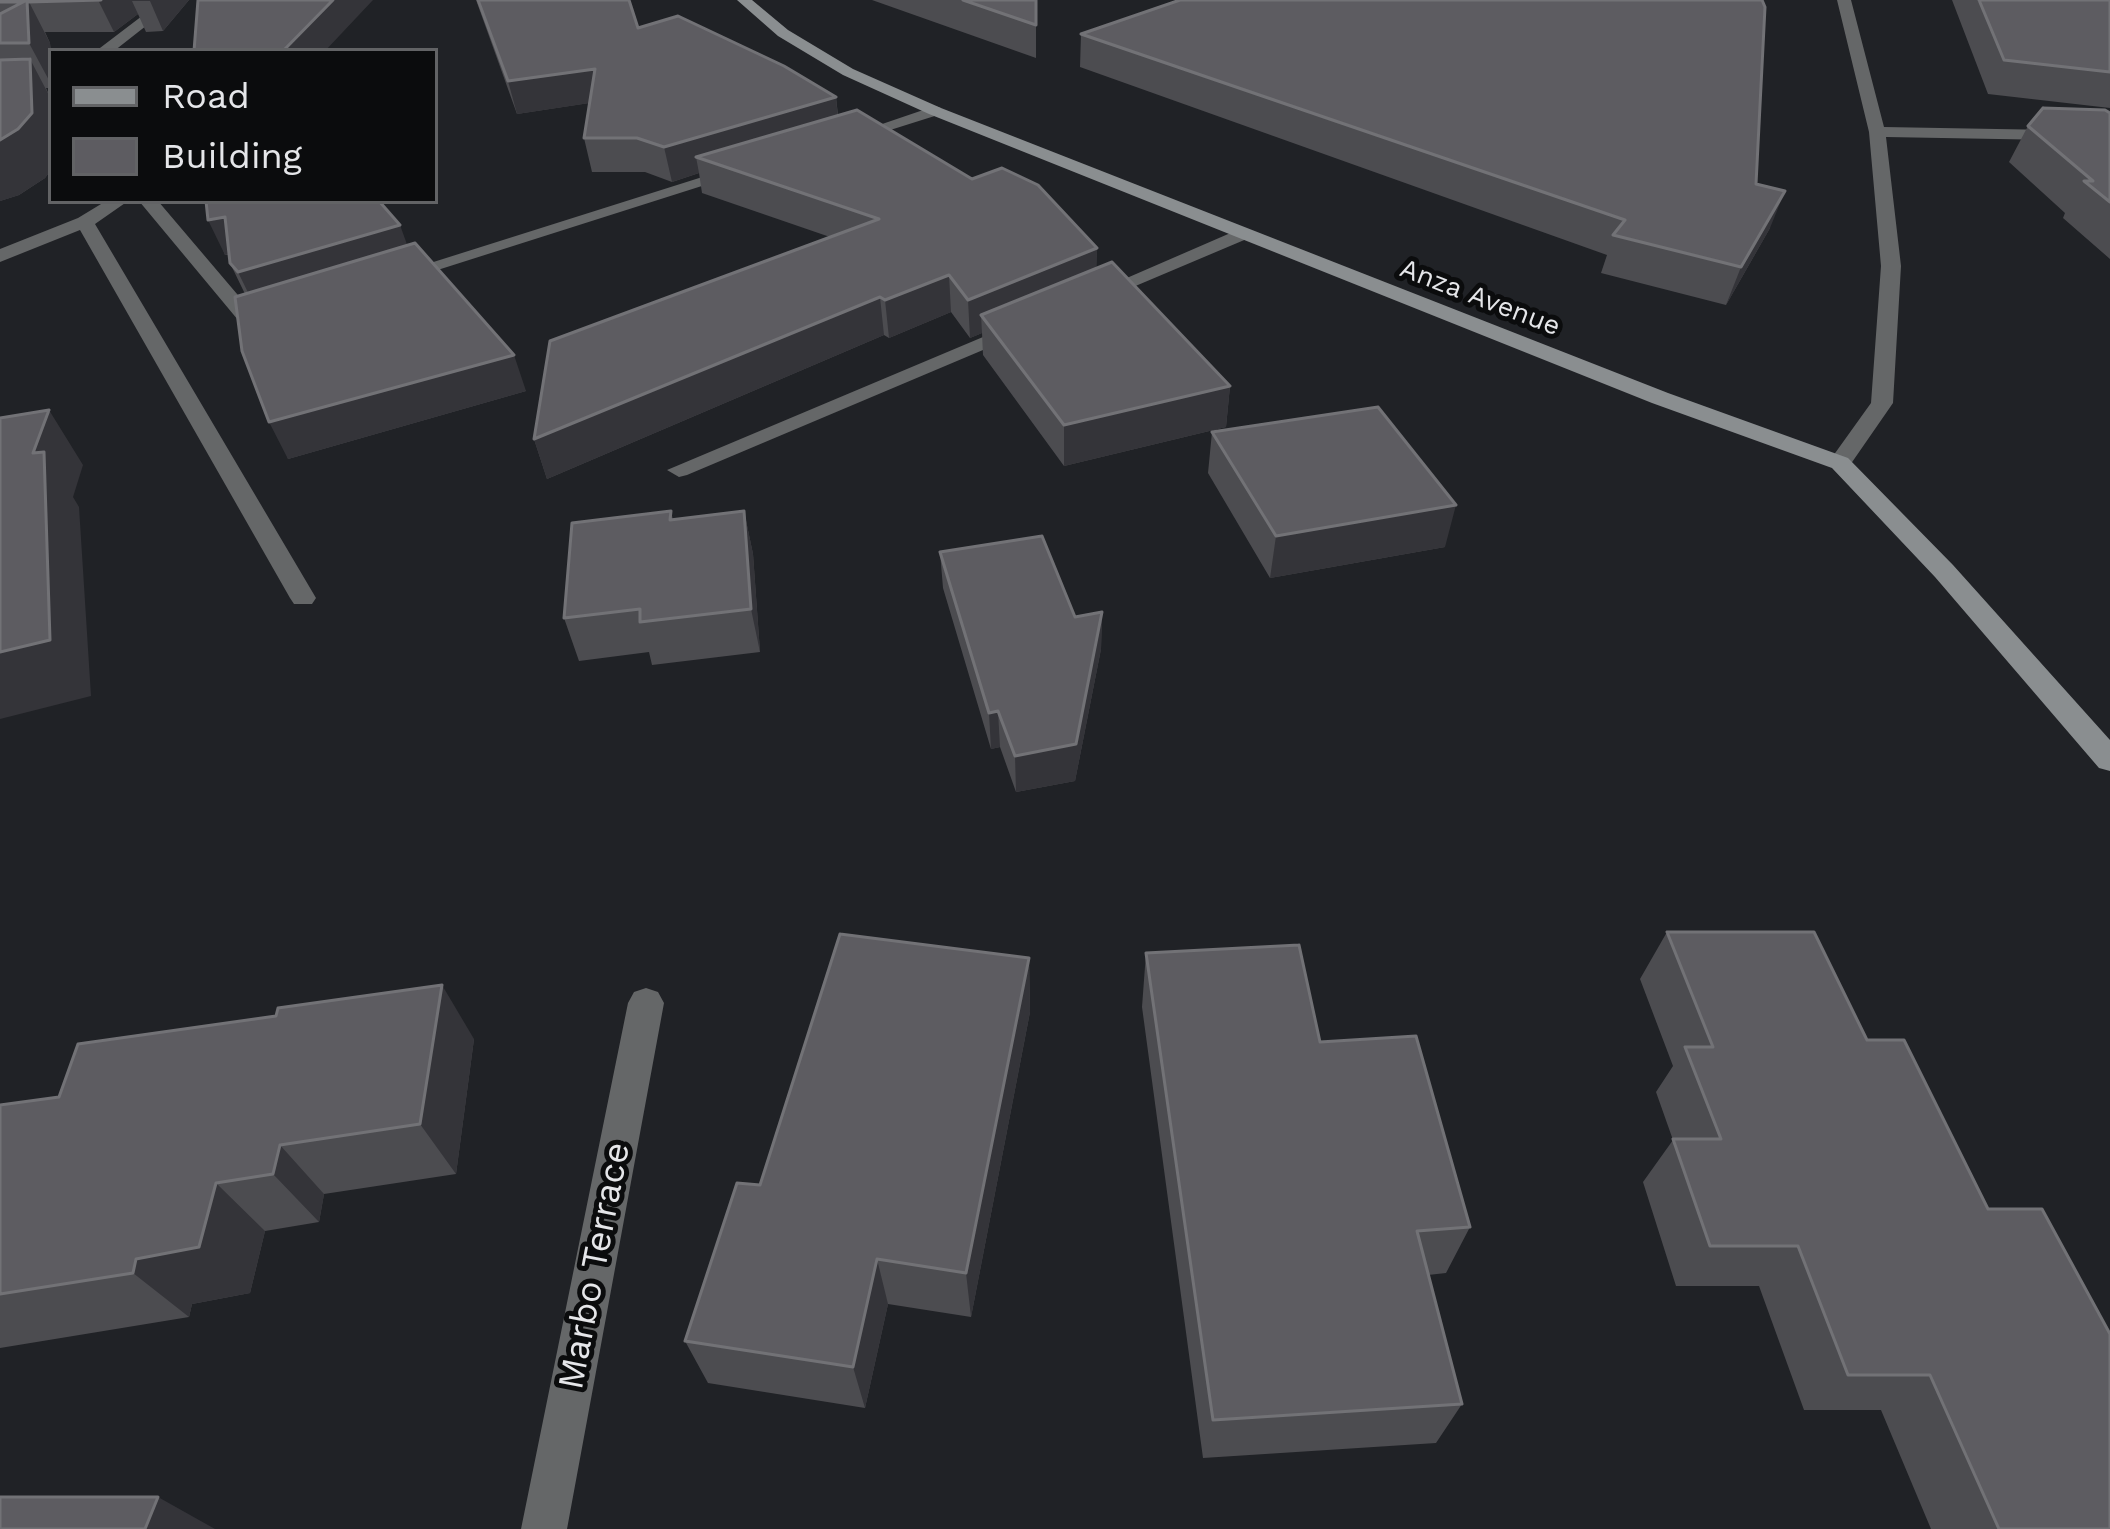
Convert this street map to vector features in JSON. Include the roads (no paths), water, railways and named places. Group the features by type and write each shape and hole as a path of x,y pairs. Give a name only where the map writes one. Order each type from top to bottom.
{"street":[{"path":"108,48 172,0"},
{"name":"Anza Avenue","path":"744,0 783,33 848,72 935,111 1660,398 1840,463 1944,571 2110,760"},
{"path":"1840,463 1882,403 1891,266 1877,132 1844,0"},
{"path":"821,146 935,111"},
{"path":"1877,132 2110,136"},
{"path":"387,280 752,168"},
{"path":"0,256 85,222 114,204"},
{"path":"151,204 250,322 296,308"},
{"path":"85,222 303,598"},
{"path":"679,470 1242,234"},
{"name":"Marbo Terrace","path":"544,1529 646,1003"}]}
